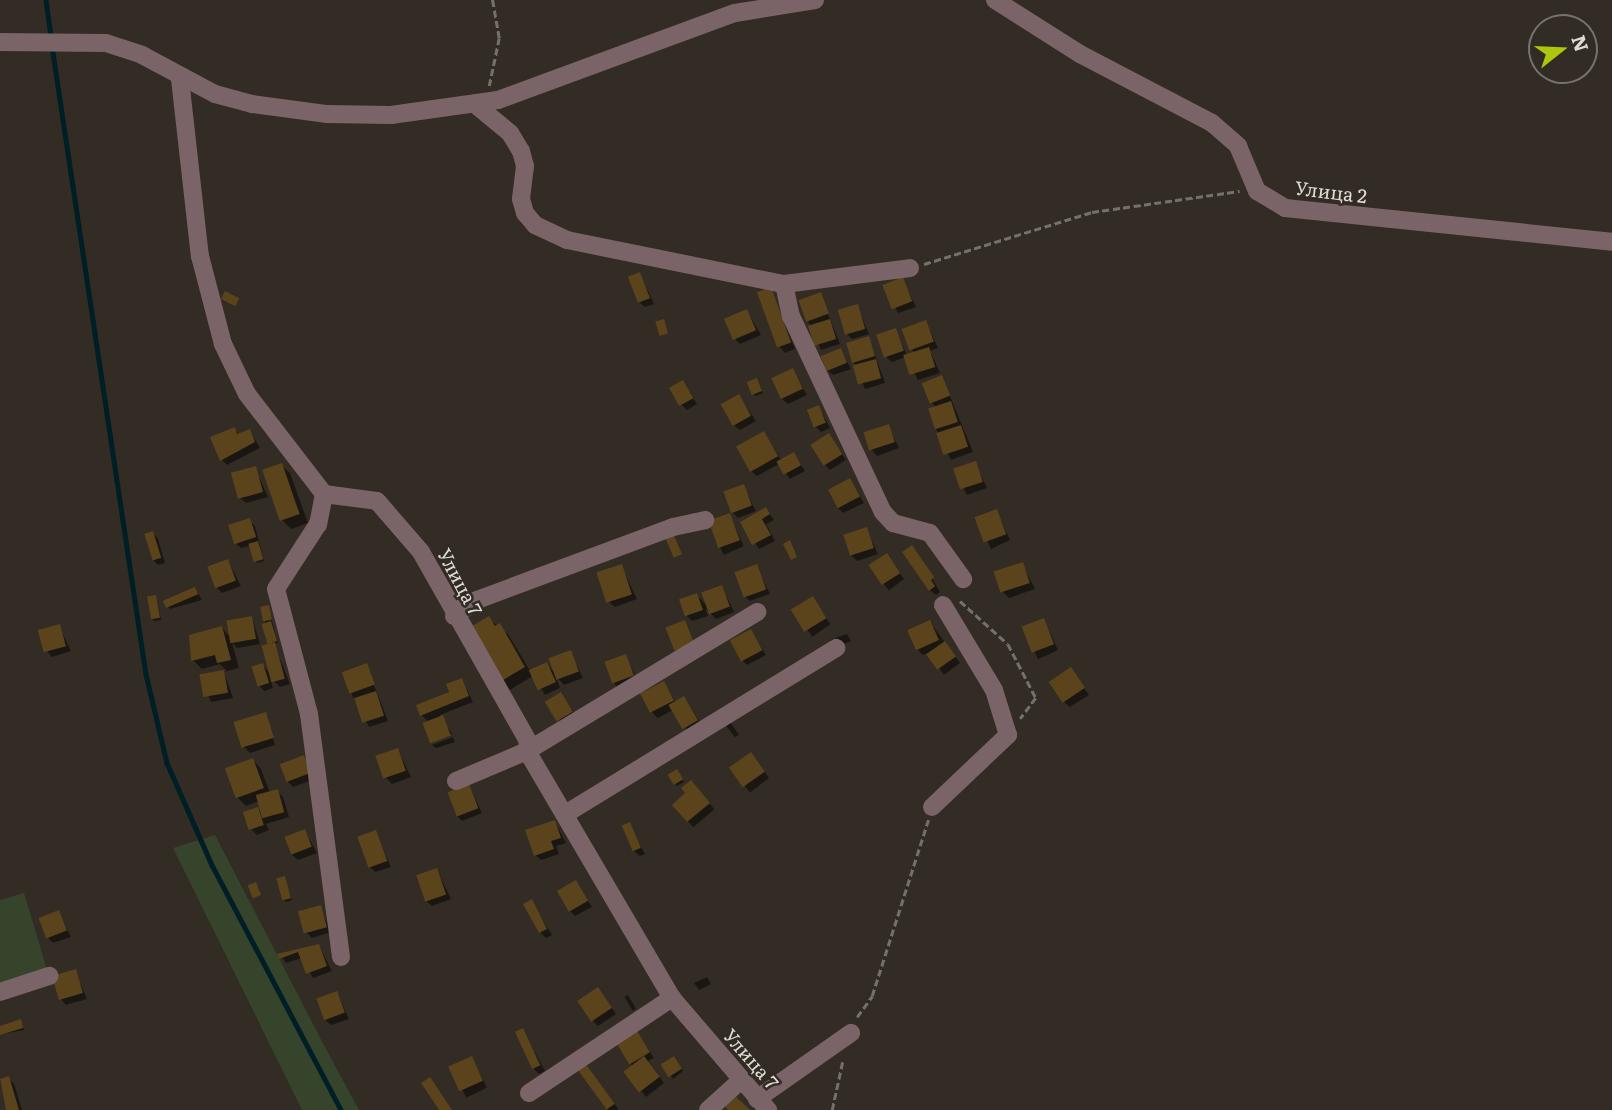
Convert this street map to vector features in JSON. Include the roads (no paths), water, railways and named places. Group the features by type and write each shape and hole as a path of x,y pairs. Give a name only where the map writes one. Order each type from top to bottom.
{"street":[{"path":"0,42 82,41 134,52 180,79 252,104 327,114 391,115 481,104 735,12 815,0"},
{"name":"Улица 2","path":"995,0 1080,54 1212,123 1238,146 1257,191 1285,208 1612,242"},
{"path":"180,79 201,256 223,344 247,394 324,494 318,524 276,589 309,714 341,957"},
{"path":"481,104 516,141 525,166 521,199 525,213 535,225 567,240 784,284 910,268"},
{"path":"784,284 791,316 883,512 893,523 930,533 963,579"},
{"name":"Улица 7","path":"324,494 377,501 421,552 454,615 528,741 527,751 567,813 672,998 740,1082 762,1104"},
{"path":"454,615 477,600 673,527 705,520"},
{"path":"932,807 1008,734 994,690 949,600"},
{"path":"456,781 527,751 757,612"},
{"path":"567,813 836,648"},
{"path":"0,992 49,976"},
{"path":"529,1093 672,998"},
{"path":"762,1104 851,1033"},
{"path":"708,1110 740,1082"}],"waterway":[{"path":"46,0 51,37"},
{"path":"52,46 146,674 167,763 212,865 341,1110"}]}
